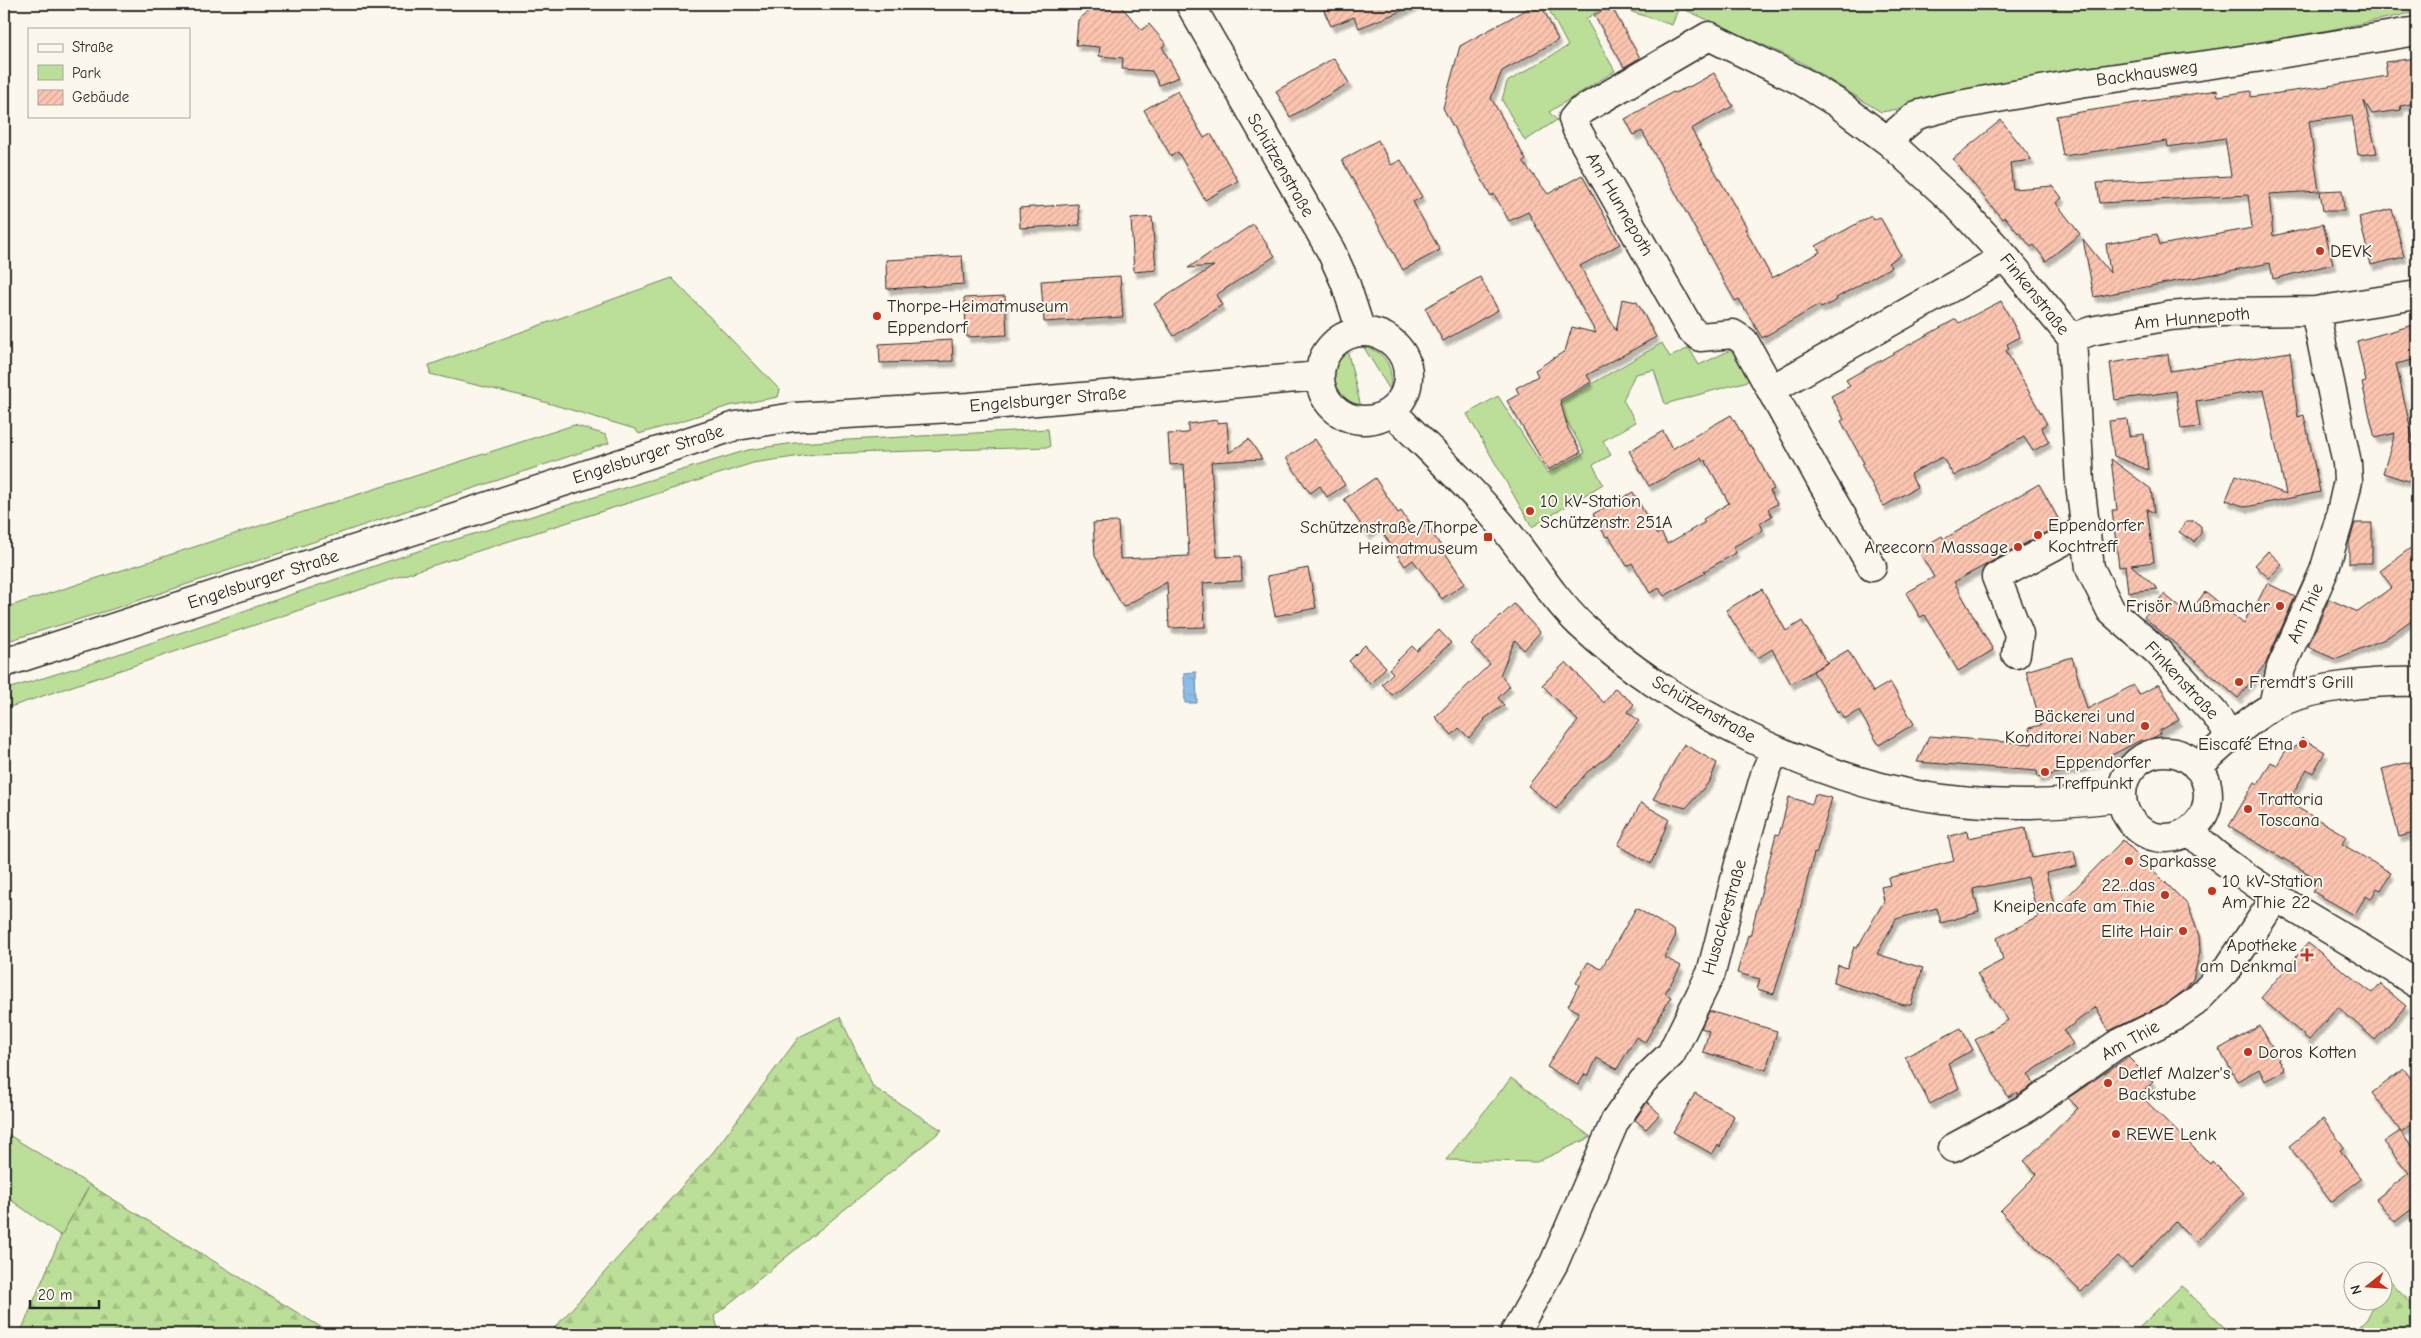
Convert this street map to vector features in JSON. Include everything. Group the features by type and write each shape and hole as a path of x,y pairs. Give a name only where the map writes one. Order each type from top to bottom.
{"street":[{"name":"Schützenstraße","path":"1190,4 1331,252 1345,282 1361,331"},
{"name":"Backhausweg","path":"1887,140 1917,115 1943,108 2080,83 2255,58 2417,30"},
{"name":"Finkenstraße","path":"1709,36 1801,81 1837,103 1887,140 1928,176 2005,257 2072,338 2080,483 2090,568 2111,611 2157,651 2214,713 2232,738"},
{"name":"Am Hunnepoth","path":"1709,36 1579,112 1573,120 1690,329 1700,338 1733,334 1744,341 1772,388 1820,479 1872,567"},
{"path":"1772,388 2005,257"},
{"name":"Am Hunnepoth","path":"2072,338 2091,331 2169,316 2218,312 2315,311 2417,295"},
{"name":"Am Thie","path":"2274,706 2281,668 2324,571 2339,521 2348,481 2347,463 2315,311"},
{"path":"1361,331 1377,333 1390,340 1400,350 1406,363 1407,387 1398,404 1390,412 1380,417 1366,420 1352,419 1328,403 1322,390 1319,376 1321,363 1327,350 1337,340 1361,331"},
{"name":"Engelsburger Straße","path":"4,663 634,457 736,426 794,417 969,406 1319,376"},
{"name":"Schützenstraße","path":"1390,412 1457,475 1499,522 1546,586 1581,624 1622,660 1692,705 1775,750 1815,766 1871,784 1940,799 2014,805 2122,797"},
{"path":"2016,654 2019,634 1996,577 2086,529"},
{"path":"2197,767 2274,706 2299,695 2391,681 2417,682"},
{"name":"Husackerstraße","path":"1514,1334 1554,1263 1615,1121 1643,1081 1671,1054 1711,973 1739,864 1766,772 1775,750"},
{"path":"2163,752 2178,754 2197,767 2205,780 2208,796 2204,811 2190,830 2168,838 2146,834 2129,819 2122,797 2127,775 2136,763 2148,755 2163,752"},
{"path":"2190,830 2204,847 2276,897 2377,956 2417,984"},
{"name":"Am Thie","path":"1953,1148 2027,1108 2116,1045 2175,1016 2195,1002 2229,967 2276,897"}],"green space":[{"path":"1546,4 1608,4 1586,19 1615,71 1549,112 1557,120 1525,141 1502,100 1507,82 1568,46"},
{"path":"1608,4 2417,4 2417,12 2193,58 1881,112 1801,62 1679,7 1672,25"},
{"path":"672,278 780,390 778,397 729,406 639,434 635,429 531,398 430,374 429,365"},
{"path":"1662,343 1670,357 1689,348 1699,365 1737,347 1755,379 1665,404 1654,370 1635,374 1623,400 1636,422 1603,441 1611,455 1593,465 1603,484 1532,527 1467,414 1498,396 1547,473 1585,453 1557,404"},
{"path":"1363,346 1383,356 1387,362 1391,374 1390,390"},
{"path":"1347,349 1361,407 1343,397 1333,382 1333,365 1338,356"},
{"path":"574,425 606,435 609,443 113,609 4,642 4,608"},
{"path":"1048,429 1050,447 815,454 753,463 425,568 4,709 4,690 95,662 421,550 748,450 794,443"},
{"path":"840,1017 873,1087 942,1130 714,1316 720,1334 549,1334 714,1151 799,1037"},
{"path":"1511,1078 1591,1137 1537,1162 1446,1160"},
{"path":"4,1132 90,1185 61,1236 4,1195"},
{"path":"90,1185 332,1334 20,1334 61,1236"},
{"path":"2394,1285 2417,1310 2417,1334 2352,1334 2367,1319 2372,1310 2394,1310"},
{"path":"2181,1286 2187,1291 2231,1334 2133,1334"}],"water":[{"path":"1196,672 1197,703 1185,703 1184,673"}],"building":[{"path":"1098,4 1119,4 1142,30 1149,24 1166,44 1162,47 1179,77 1159,85 1152,71 1122,69 1123,58 1099,56 1100,47 1076,45 1078,20"},
{"path":"1321,4 1416,5 1359,28 1354,17 1331,26"},
{"path":"1536,4 1541,4 1558,40 1502,71 1491,98 1526,160 1523,162 1548,194 1582,175 1620,244 1580,266 1616,331 1622,299 1637,302 1656,337 1587,375 1591,382 1560,400 1568,429 1581,452 1548,470 1507,401 1519,394 1516,388 1538,376 1535,370 1565,351 1572,327 1596,333 1528,212 1509,221 1494,194 1491,196 1443,108 1460,46"},
{"path":"1611,6 1640,58 1624,67 1594,15"},
{"path":"1334,58 1349,83 1290,117 1276,91"},
{"path":"2417,58 2417,103 2400,106 2401,110 2372,114 2364,101 2377,153 2358,155 2352,115 2309,121 2319,191 2269,194 2273,236 2323,224 2333,264 2273,279 2270,263 2094,297 2083,239 2110,273 2106,244 2157,234 2160,245 2252,228 2248,195 2100,203 2097,183 2231,176 2225,138 2168,147 2167,141 2063,156 2056,116 2217,90 2218,96 2251,91 2251,97 2322,87 2387,76 2385,62"},
{"path":"1714,73 1733,106 1691,129 1747,228 1745,229 1772,278 1820,252 1816,246 1871,216 1873,220 1880,217 1901,255 1888,263 1891,267 1836,298 1837,300 1821,308 1819,305 1762,338 1739,299 1735,301 1642,131 1634,135 1625,119 1673,92 1691,86"},
{"path":"1177,91 1204,138 1211,134 1238,181 1205,200 1178,152 1171,156 1144,110"},
{"path":"2001,120 2032,160 2010,163 2013,189 2053,186 2062,198 2056,203 2080,234 2046,261 2034,245 2031,247 2005,217 2002,219 1953,159"},
{"path":"1378,140 1391,165 1401,160 1422,197 1413,202 1440,250 1403,270 1342,160"},
{"path":"2342,190 2344,211 2323,211 2320,191"},
{"path":"1078,204 1080,225 1020,228 1019,208"},
{"path":"2392,209 2404,257 2371,265 2359,217"},
{"path":"1152,217 1156,270 1134,272 1131,219"},
{"path":"1253,224 1275,256 1216,295 1222,305 1174,336 1154,304 1214,266 1188,268"},
{"path":"962,256 964,284 887,289 886,260"},
{"path":"1120,276 1123,317 1044,322 1041,281"},
{"path":"1480,277 1498,310 1443,341 1425,308"},
{"path":"1005,296 1007,335 967,337 964,298"},
{"path":"2001,301 2020,337 2007,344 2009,349 2006,351 2047,424 2041,427 2049,442 2033,451 2024,437 1954,476 1942,457 1910,474 1917,487 1884,506 1861,464 1864,463 1841,421 1844,419 1831,396 1850,386 1846,380 1865,369 1956,319 1959,323"},
{"path":"2417,324 2417,359 2396,364 2417,457 2417,484 2383,473 2395,433 2375,438 2362,383 2366,382 2357,341"},
{"path":"952,340 953,361 880,363 879,344"},
{"path":"2290,352 2298,417 2304,415 2320,492 2246,507 2226,500 2236,475 2286,494 2264,390 2196,401 2200,427 2181,429 2176,391 2115,400 2110,363 2168,354 2170,371"},
{"path":"1731,415 1749,446 1751,445 1774,489 1770,491 1777,504 1768,509 1772,516 1760,523 1763,530 1733,547 1736,553 1704,571 1705,573 1664,596 1659,588 1650,593 1632,563 1627,566 1609,536 1606,537 1593,514 1633,492 1657,535 1661,532 1667,544 1705,522 1703,519 1729,503 1705,460 1703,462 1701,458 1649,486 1629,451 1663,431 1672,449"},
{"path":"2127,419 2129,436 2144,434 2148,470 2114,456 2109,421"},
{"path":"1217,420 1217,423 1227,422 1229,453 1249,439 1262,459 1211,462 1217,557 1241,556 1242,581 1203,583 1205,627 1169,628 1167,582 1123,607 1095,556 1093,523 1118,522 1120,559 1189,556 1184,464 1170,465 1168,434 1188,433 1188,424"},
{"path":"1315,439 1345,485 1327,497 1320,486 1310,493 1286,458"},
{"path":"2111,459 2151,489 2154,513 2147,509 2154,562 2131,565 2158,589 2128,592 2125,566 2119,567 2112,510 2117,510"},
{"path":"1375,478 1398,513 1401,511 1415,533 1427,525 1465,583 1442,599 1413,560 1405,566 1378,526 1367,534 1344,499"},
{"path":"2039,484 2061,524 1954,582 1993,650 1958,671 1925,615 1920,617 1906,593 1934,577 1918,550 1942,536 1944,539"},
{"path":"2187,521 2194,521 2201,526 2201,533 2194,542 2179,532"},
{"path":"2355,523 2372,523 2372,563 2349,563 2349,543"},
{"path":"2417,543 2417,616 2385,639 2335,659 2308,647 2329,599 2358,612 2392,587 2380,571"},
{"path":"2268,551 2282,564 2269,578 2255,565"},
{"path":"1308,568 1316,608 1275,616 1267,576"},
{"path":"2267,583 2295,597 2266,663 2238,698 2144,617 2164,594 2188,614 2205,592 2244,624 2250,609 2253,611"},
{"path":"1762,589 1786,631 1802,621 1827,663 1791,684 1772,649 1758,658 1753,650 1751,651 1726,610"},
{"path":"1514,604 1540,632 1524,650 1515,640 1500,675 1510,686 1498,698 1504,705 1484,719 1469,738 1459,728 1452,735 1435,717 1490,664 1471,644"},
{"path":"1439,630 1451,643 1392,695 1382,684 1393,673 1389,669 1412,646 1417,651"},
{"path":"1365,645 1386,667 1370,684 1349,661"},
{"path":"1848,650 1873,692 1890,682 1914,724 1879,745 1859,711 1844,719 1840,711 1838,713 1813,671"},
{"path":"2072,657 2087,709 2134,685 2139,695 2159,684 2179,720 2159,731 2160,734 2143,743 2141,740 2096,763 2038,778 2037,771 1917,762 1929,736 2032,744 2029,728 2041,725 2026,671"},
{"path":"1566,662 1604,703 1615,688 1634,704 1628,712 1639,721 1608,757 1587,772 1556,809 1528,786 1578,721 1542,685"},
{"path":"2302,738 2325,752 2313,773 2307,769 2288,802 2346,836 2342,844 2391,873 2381,890 2377,888 2371,899 2366,896 2354,915 2312,891 2319,880 2229,826 2255,782 2258,784 2271,762 2277,765 2288,747 2293,750"},
{"path":"1684,744 1717,763 1710,781 1686,808 1653,799"},
{"path":"2417,760 2417,832 2399,837 2382,769"},
{"path":"1815,794 1832,798 1816,854 1814,853 1801,905 1774,994 1757,989 1760,979 1737,973 1748,935 1750,936 1776,834 1779,835 1789,797 1812,804"},
{"path":"1641,803 1669,819 1651,864 1618,845"},
{"path":"2025,827 2032,858 2074,851 2077,866 2046,873 2055,909 2123,840 2188,905 2199,936 2200,952 2193,979 2185,990 2167,1003 2109,1031 2096,1007 2064,1031 2073,1044 2028,1074 2034,1084 2018,1095 2017,1092 2008,1097 1975,1040 2008,1020 1977,974 2003,960 1997,938 2038,917 2028,877 1973,889 1979,912 1941,923 1937,908 1896,919 1877,954 1923,968 1911,1005 1904,1005 1833,983 1838,965 1847,968 1854,947 1857,948 1884,901 1881,887 1890,885 1888,878 1954,861 1948,837 1967,831 1968,838"},
{"path":"1636,908 1675,931 1676,935 1664,957 1681,966 1665,993 1671,997 1645,1042 1636,1037 1617,1069 1597,1058 1588,1076 1585,1074 1578,1085 1547,1067 1579,1012 1568,1006 1579,985 1576,983 1588,962 1601,969"},
{"path":"2308,943 2372,993 2380,984 2406,1006 2375,1040 2338,1007 2309,1040 2261,998"},
{"path":"1709,1011 1777,1031 1766,1070 1703,1052 1709,1031 1701,1028"},
{"name":"Doros Kotten","path":"2260,1026 2285,1070 2265,1081 2259,1069 2237,1081 2219,1049"},
{"path":"1961,1028 1973,1050 1948,1063 1959,1088 1930,1104 1905,1057"},
{"name":"REWE Lenk","path":"2128,1057 2153,1082 2140,1095 2210,1164 2212,1161 2244,1193 2196,1242 2176,1222 2131,1268 2118,1256 2081,1292 2000,1211 2037,1174 2024,1161 2078,1108 2068,1098"},
{"path":"2404,1069 2417,1087 2417,1121 2401,1132 2372,1093"},
{"path":"1695,1093 1734,1116 1720,1147 1718,1145 1712,1154 1673,1132"},
{"path":"1647,1102 1660,1114 1646,1129 1635,1120"},
{"path":"2323,1119 2344,1147 2340,1150 2361,1179 2331,1202 2289,1146"},
{"path":"2400,1131 2417,1154 2417,1205 2395,1222 2376,1199 2409,1173 2384,1142"}],"place":[{"name":"DEVK","path":"2320,251"},
{"name":"Thorpe-Heimatmuseum Eppendorf","path":"877,316"},
{"name":"10 kV-Station Schützenstr. 251A","path":"1530,511"},
{"name":"Eppendorfer Kochtreff","path":"2038,535"},
{"name":"Schützenstraße/Thorpe Heimatmuseum","path":"1488,537"},
{"name":"Areecorn Massage","path":"2018,547"},
{"name":"Frisör Mußmacher","path":"2280,606"},
{"name":"Fremdt's Grill","path":"2239,682"},
{"name":"Bäckerei und Konditorei Naber","path":"2145,726"},
{"name":"Eiscafé Etna","path":"2303,744"},
{"name":"Eppendorfer Treffpunkt","path":"2045,772"},
{"name":"Trattoria Toscana","path":"2248,809"},
{"name":"Sparkasse","path":"2129,861"},
{"name":"10 kV-Station Am Thie 22","path":"2212,891"},
{"name":"22...das Kneipencafe am Thie","path":"2165,895"},
{"name":"Elite Hair","path":"2183,931"},
{"name":"Apotheke am Denkmal","path":"2307,955"},
{"name":"Doros Kotten","path":"2248,1052"},
{"name":"Detlef Malzer's Backstube","path":"2108,1083"},
{"name":"REWE Lenk","path":"2116,1134"}]}
